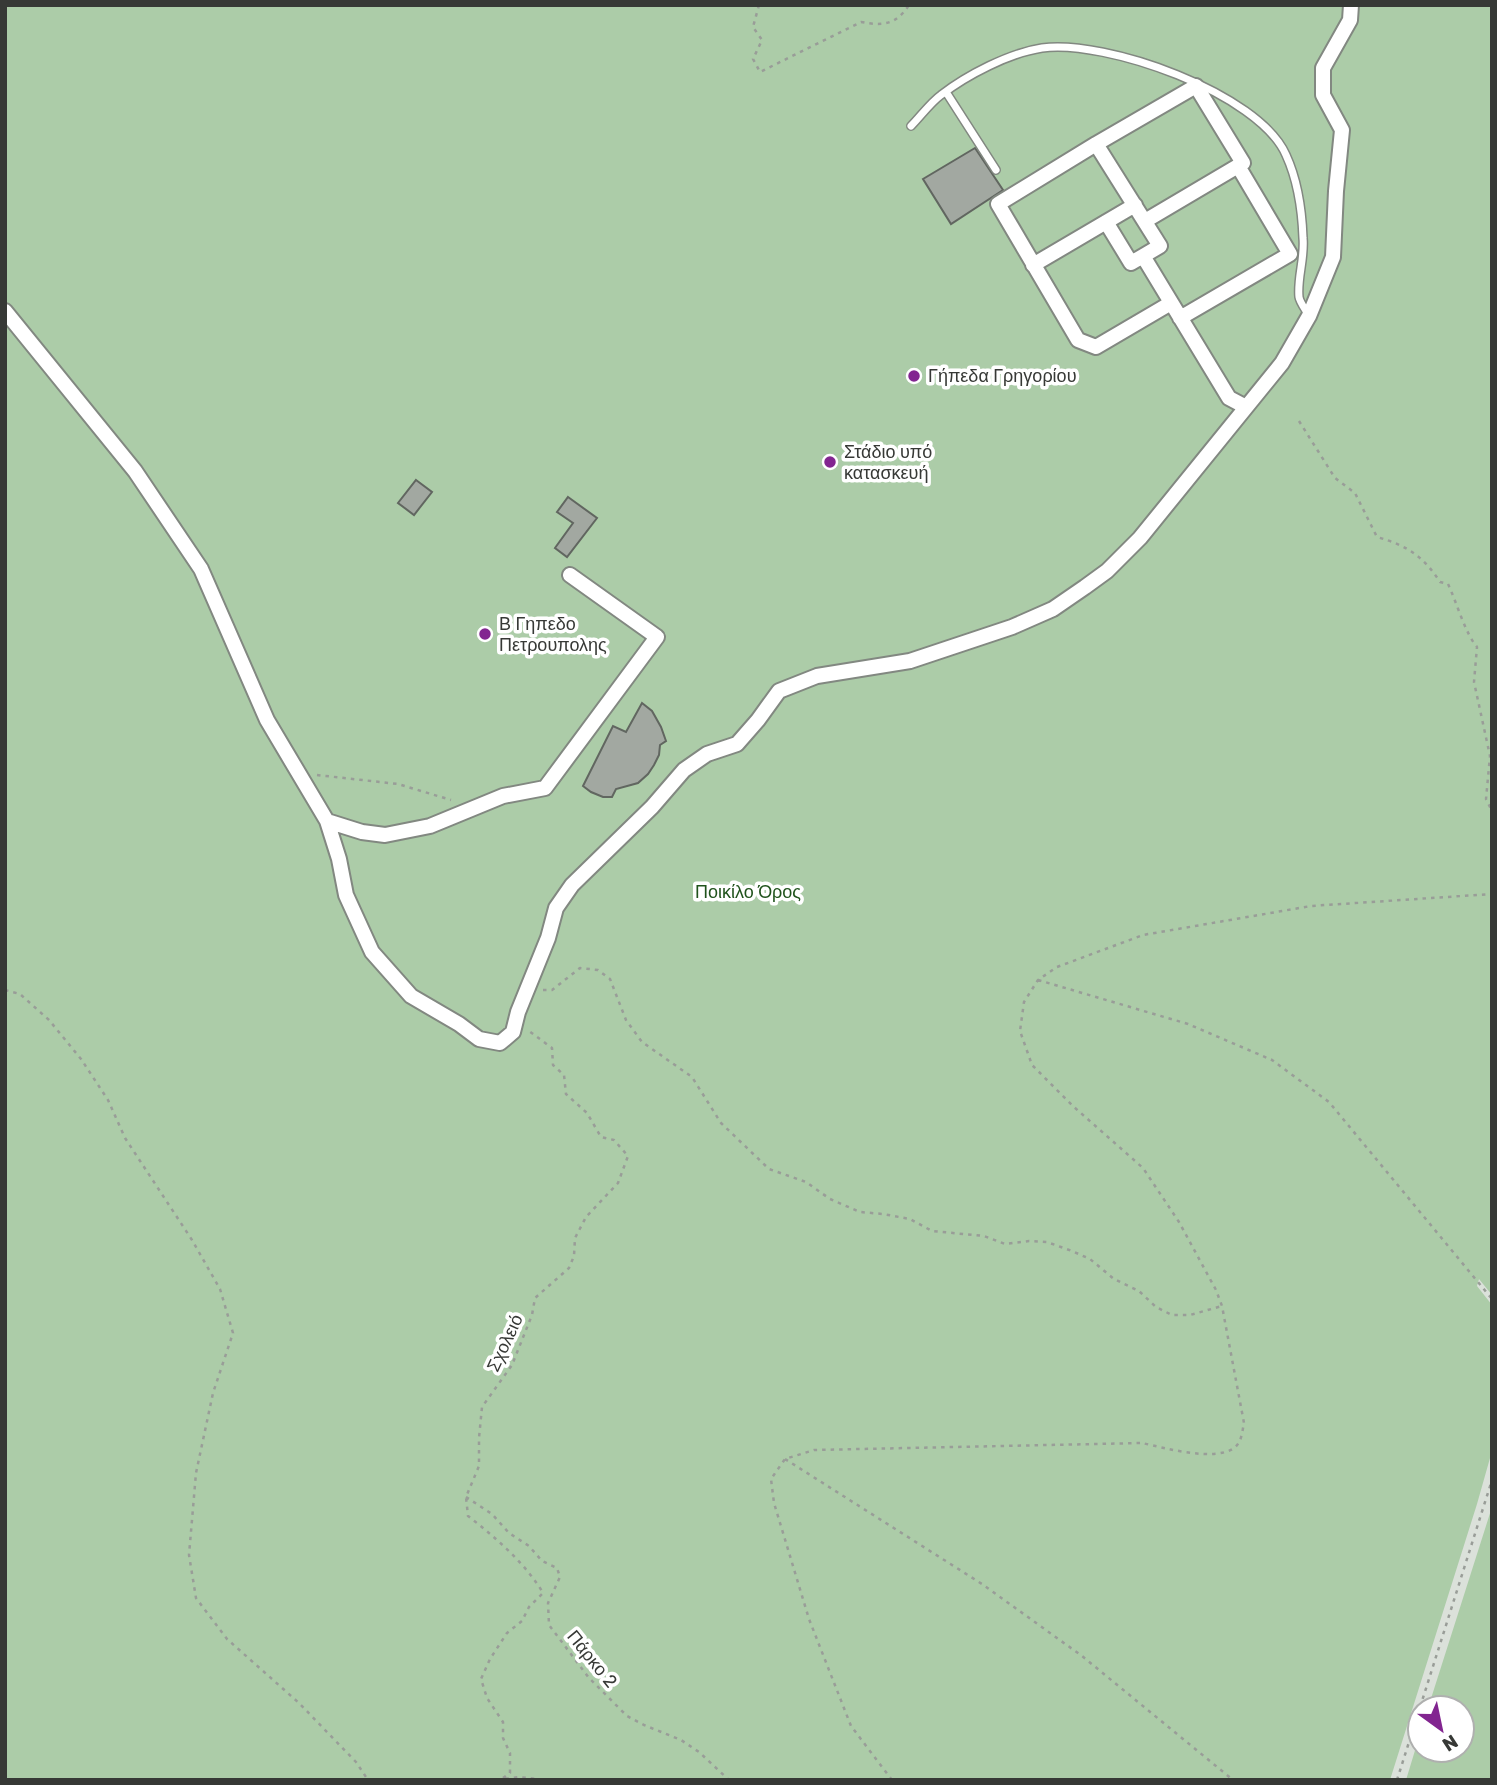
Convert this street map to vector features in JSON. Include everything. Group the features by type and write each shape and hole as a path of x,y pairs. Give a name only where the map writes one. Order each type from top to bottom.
{"street":[{"path":"5,311 135,471 201,569 267,720 327,821 339,859 346,895 372,952 411,996 479,1039 500,1043 513,1032 518,1012 548,938 556,908 572,886 652,807 684,770 707,754 737,744 779,691 817,676 910,662 1053,610 1107,571 1140,538 1283,363 1309,317 1333,257 1342,130 1323,95 1323,68 1350,20 1352,5"},
{"path":"1145,221 1243,163 1196,86 998,204 1078,340 1096,347 1171,303"},
{"path":"1096,144 1160,246 1131,263 1106,222"},
{"path":"1180,318 1290,254 1238,166"},
{"path":"1033,265 1135,205"},
{"path":"1143,256 1229,398 1246,407"},
{"path":"327,821 362,832 385,835 430,826 503,796 545,788 657,637 570,575"}],"lane":[{"path":"911,126 946,92 988,65 1042,48 1092,49 1195,81 1233,102 1263,125 1285,152 1297,185 1304,240 1299,299 1309,317"},
{"path":"946,92 996,170"}],"path":[{"path":"759,5 753,27 762,40 754,59 760,72 861,22 879,25 901,18 909,5"},
{"path":"1299,421 1335,478 1355,493 1377,537 1399,544 1427,563 1440,582 1448,584 1469,638 1477,647 1474,682 1490,756 1486,799 1492,811"},
{"path":"300,773 398,784 451,800"},
{"path":"892,1780 851,1726 809,1619 774,1503 771,1479 785,1459 814,1450 1142,1443 1215,1455 1234,1448 1241,1440 1244,1423 1222,1306 1180,1222 1143,1168 1074,1107 1032,1065 1020,1031 1024,1002 1038,980 1057,967 1143,935 1311,906 1492,894"},
{"path":"527,990 552,990 580,968 598,970 610,979 626,1020 642,1042 692,1077 722,1123 769,1169 806,1182 830,1199 860,1212 910,1219 932,1231 984,1236 1005,1244 1047,1242 1090,1259 1114,1279 1139,1291 1156,1307 1172,1315 1190,1315 1222,1306"},
{"path":"1038,980 1188,1024 1272,1060 1329,1102 1492,1299"},
{"path":"5,990 20,994 49,1020 81,1059 108,1100 124,1138 192,1240 220,1289 233,1333 213,1393 196,1473 188,1555 196,1598 227,1639 299,1703 356,1762 368,1780"},
{"name":"Σχολειό","path":"466,1497 479,1466 482,1407 512,1365 532,1315 535,1298 569,1268 574,1256 575,1238 586,1217 618,1183 628,1156 614,1140 601,1137 587,1113 566,1094 564,1075 553,1065 552,1048 524,1028 518,1012"},
{"path":"785,1459 982,1584 1071,1648 1233,1780"},
{"path":"1397,1780 1492,1480"},
{"path":"466,1497 468,1516 509,1552 534,1578 543,1593 528,1607 522,1621 502,1640 481,1679 487,1698 503,1722 503,1738 510,1753 510,1773 503,1778"},
{"name":"Πάρκο 2","path":"466,1497 492,1514 509,1533 529,1546 542,1561 557,1568 560,1577 548,1603 549,1625 589,1678 627,1716 644,1726 681,1740 699,1752 729,1780"},
{"path":"497,1780 519,1777 545,1780"}],"green space":[{"name":"Ποικίλο Όρος","path":"5,5 1492,5 1492,1295 1479,1279 1477,1286 1492,1305 1492,1451 1417,1694 1406,1694 1406,1729 1390,1780 5,1780"},
{"path":"1492,1507 1492,1780 1406,1780 1411,1764 1476,1764 1476,1694 1432,1694"}],"building":[{"path":"975,148 1003,190 951,224 923,179"},
{"path":"416,480 432,492 414,515 398,503"},
{"path":"568,497 597,518 567,557 555,548 573,523 557,512"},
{"path":"642,703 652,711 666,741 660,745 654,765 638,783 616,789 612,797 591,792 583,786 613,726 626,732"}],"place":[{"name":"Γήπεδα Γρηγορίου","path":"914,376"},
{"name":"Στάδιο υπό κατασκευή","path":"830,462"},
{"name":"Β Γηπεδο Πετρουπολης","path":"485,634"}]}
